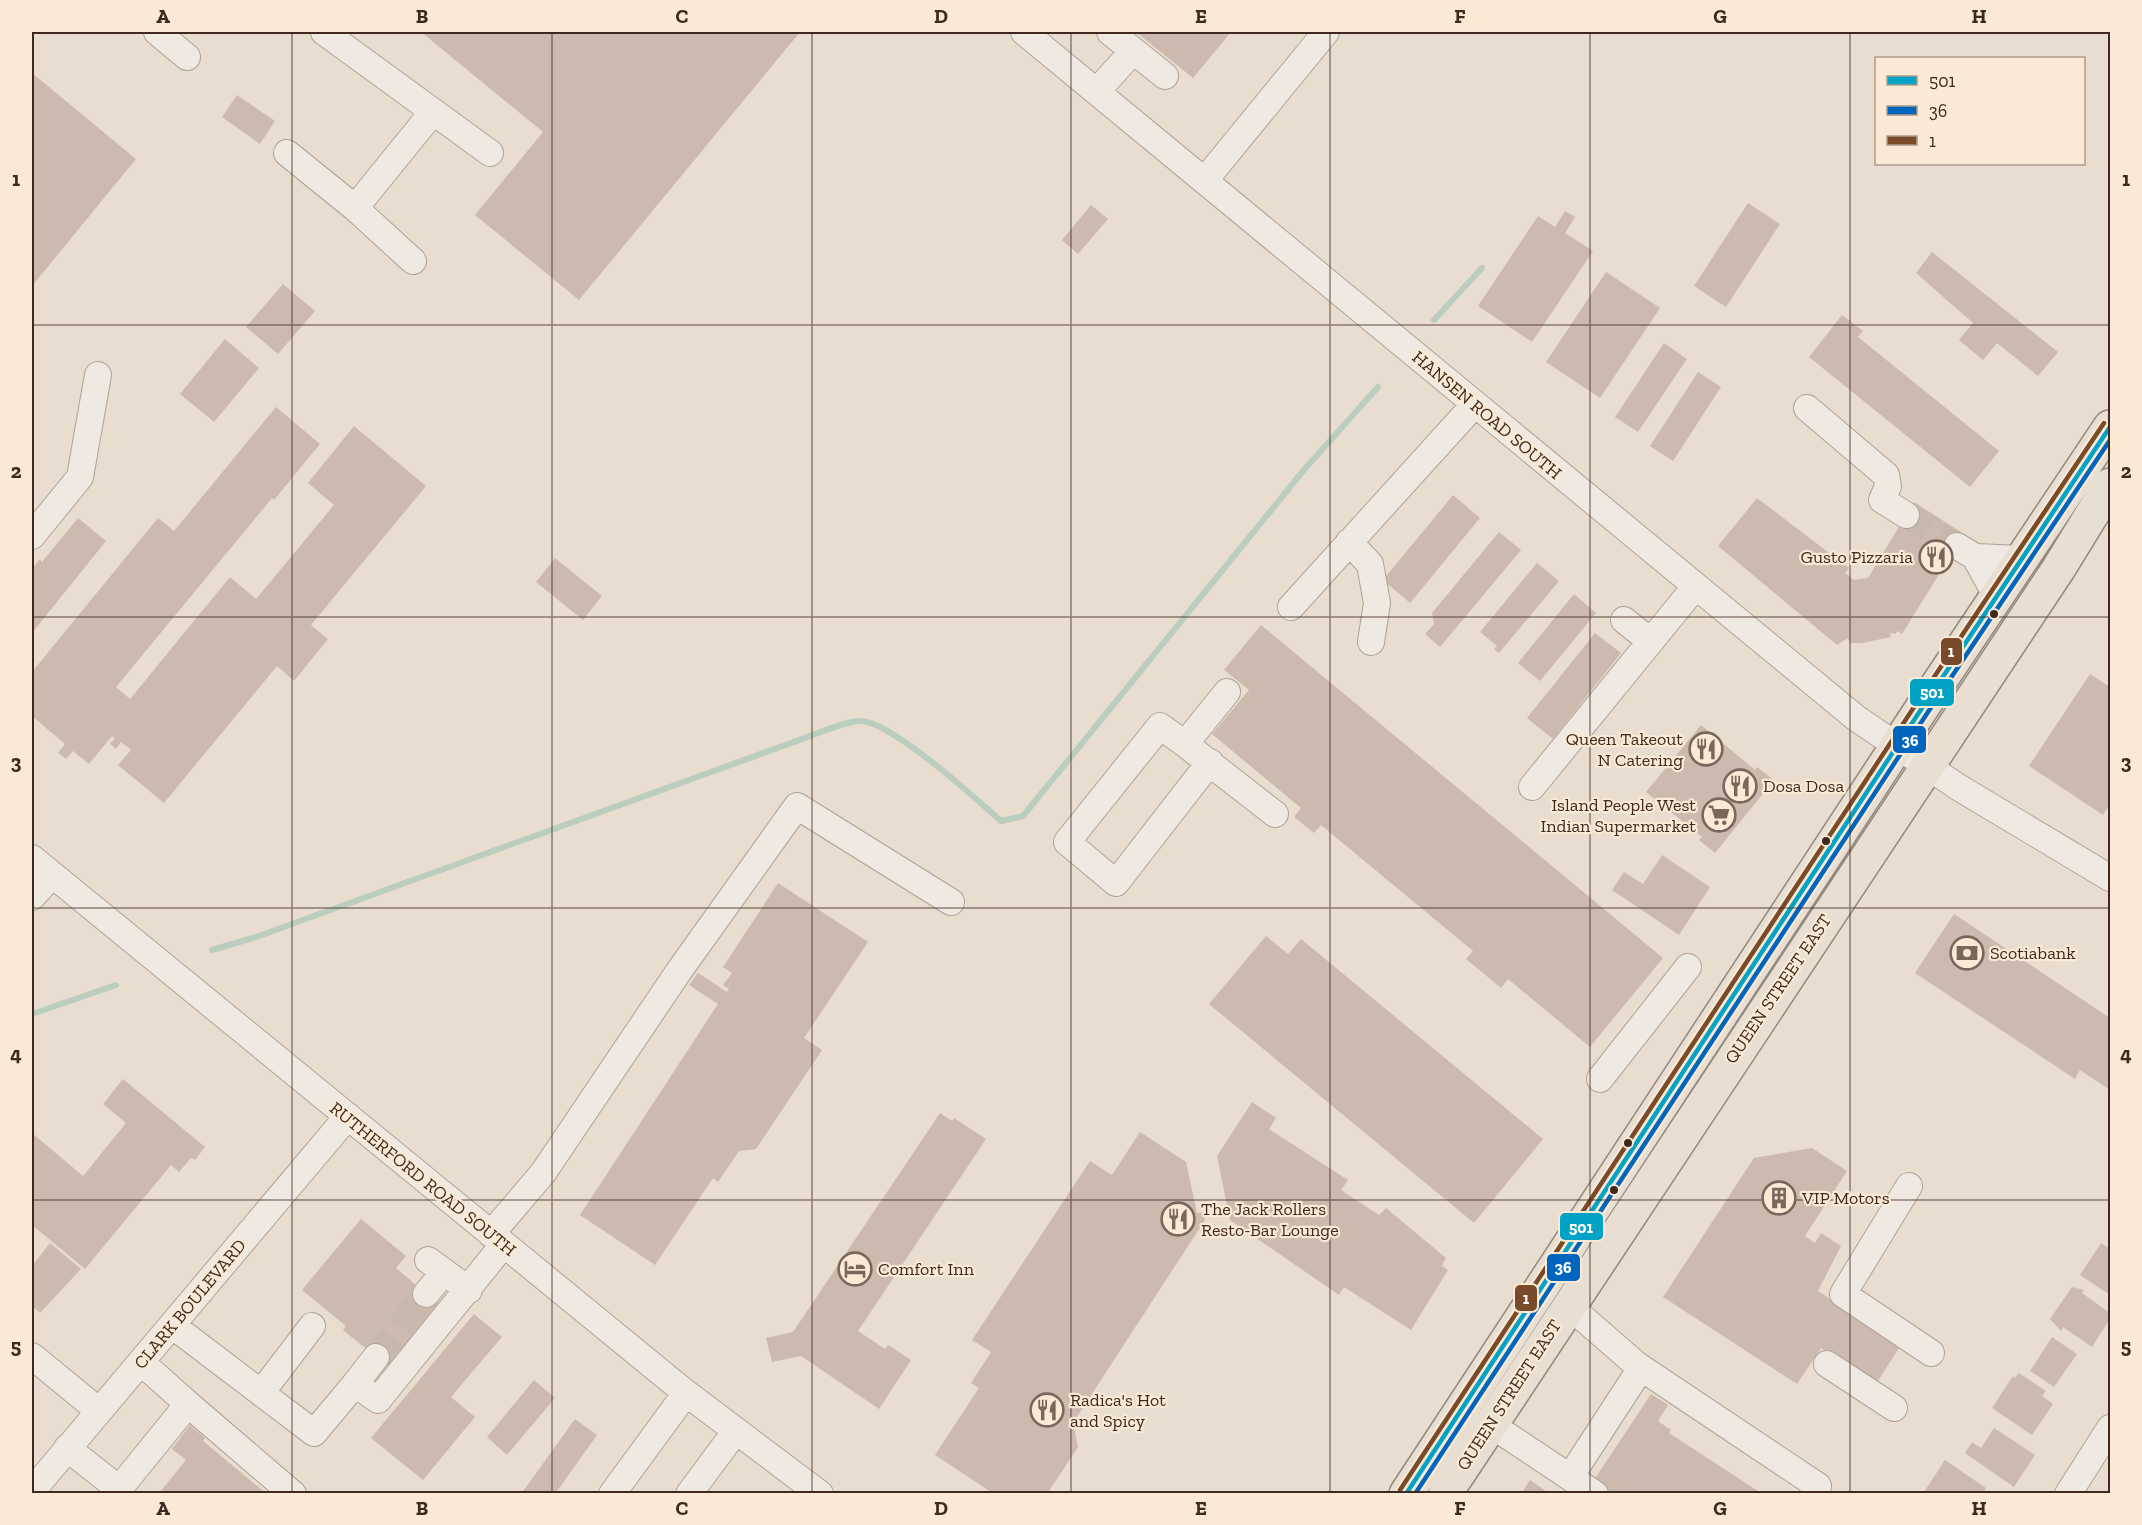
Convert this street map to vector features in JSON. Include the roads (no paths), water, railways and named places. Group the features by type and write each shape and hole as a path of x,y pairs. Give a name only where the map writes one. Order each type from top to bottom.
{"main road":[{"name":"QUEEN STREET EAST","path":"1406,1494 1897,746 2110,427"},
{"name":"QUEEN STREET EAST","path":"1444,1494 1927,766 2110,485"}],"street":[{"path":"157,32 187,57"},
{"path":"324,32 432,113 490,153"},
{"name":"HANSEN ROAD SOUTH","path":"1024,32 1856,718 1958,787 2110,878"},
{"path":"1110,32 1165,76"},
{"path":"1205,180 1326,32"},
{"path":"1096,91 1133,51"},
{"path":"355,208 432,113"},
{"path":"287,153 355,208 413,261"},
{"path":"32,536 80,477 98,375"},
{"path":"1291,607 1475,404"},
{"path":"1807,408 1886,475 1888,486 1882,500 1906,515"},
{"path":"1349,542 1370,564 1377,603 1371,642"},
{"path":"1997,597 1966,551 2022,559"},
{"path":"1532,787 1695,587"},
{"path":"1624,620 1650,641"},
{"path":"1185,744 1227,692"},
{"path":"1210,762 1116,883 1067,842 1160,726 1210,762 1275,814"},
{"path":"355,1384 378,1400 469,1290 497,1239 679,971 797,806 951,902"},
{"name":"RUTHERFORD ROAD SOUTH","path":"32,858 686,1393 820,1494"},
{"path":"32,897 52,875"},
{"path":"1600,1078 1688,967"},
{"name":"CLARK BOULEVARD","path":"32,1491 348,1116"},
{"path":"1909,1186 1843,1294 1931,1353"},
{"path":"426,1294 436,1266 469,1290"},
{"path":"1568,1305 1641,1368 1818,1486 1814,1494"},
{"path":"173,1326 314,1433 375,1357"},
{"path":"261,1393 312,1326"},
{"path":"32,1356 99,1411"},
{"path":"141,1362 293,1494"},
{"path":"1827,1364 1894,1408"},
{"path":"1570,1477 1641,1368"},
{"path":"612,1494 686,1393"},
{"path":"67,1449 120,1491 188,1404"},
{"path":"1490,1424 1595,1494"},
{"path":"2078,1490 2110,1428"},
{"path":"689,1494 735,1432"}],"waterway":[{"path":"1434,320 1482,268"},
{"path":"212,950 256,937 855,721 875,725 912,747 1001,821 1023,816 1303,471 1378,387"},
{"path":"32,1014 116,985"}],"tunnel":[{"path":"1906,515 1957,546"},
{"path":"376,1357 426,1294"}],"place":[{"name":"Gusto Pizzaria","path":"1936,557"},
{"name":"Queen Takeout N Catering","path":"1706,749"},
{"name":"Dosa Dosa","path":"1740,786"},
{"name":"Island People West Indian Supermarket","path":"1719,815"},
{"name":"Scotiabank","path":"1967,953"},
{"name":"VIP Motors","path":"1779,1198"},
{"name":"The Jack Rollers Resto-Bar Lounge","path":"1178,1219"},
{"name":"Comfort Inn","path":"855,1269"},
{"name":"Radica's Hot and Spicy","path":"1047,1410"}]}
